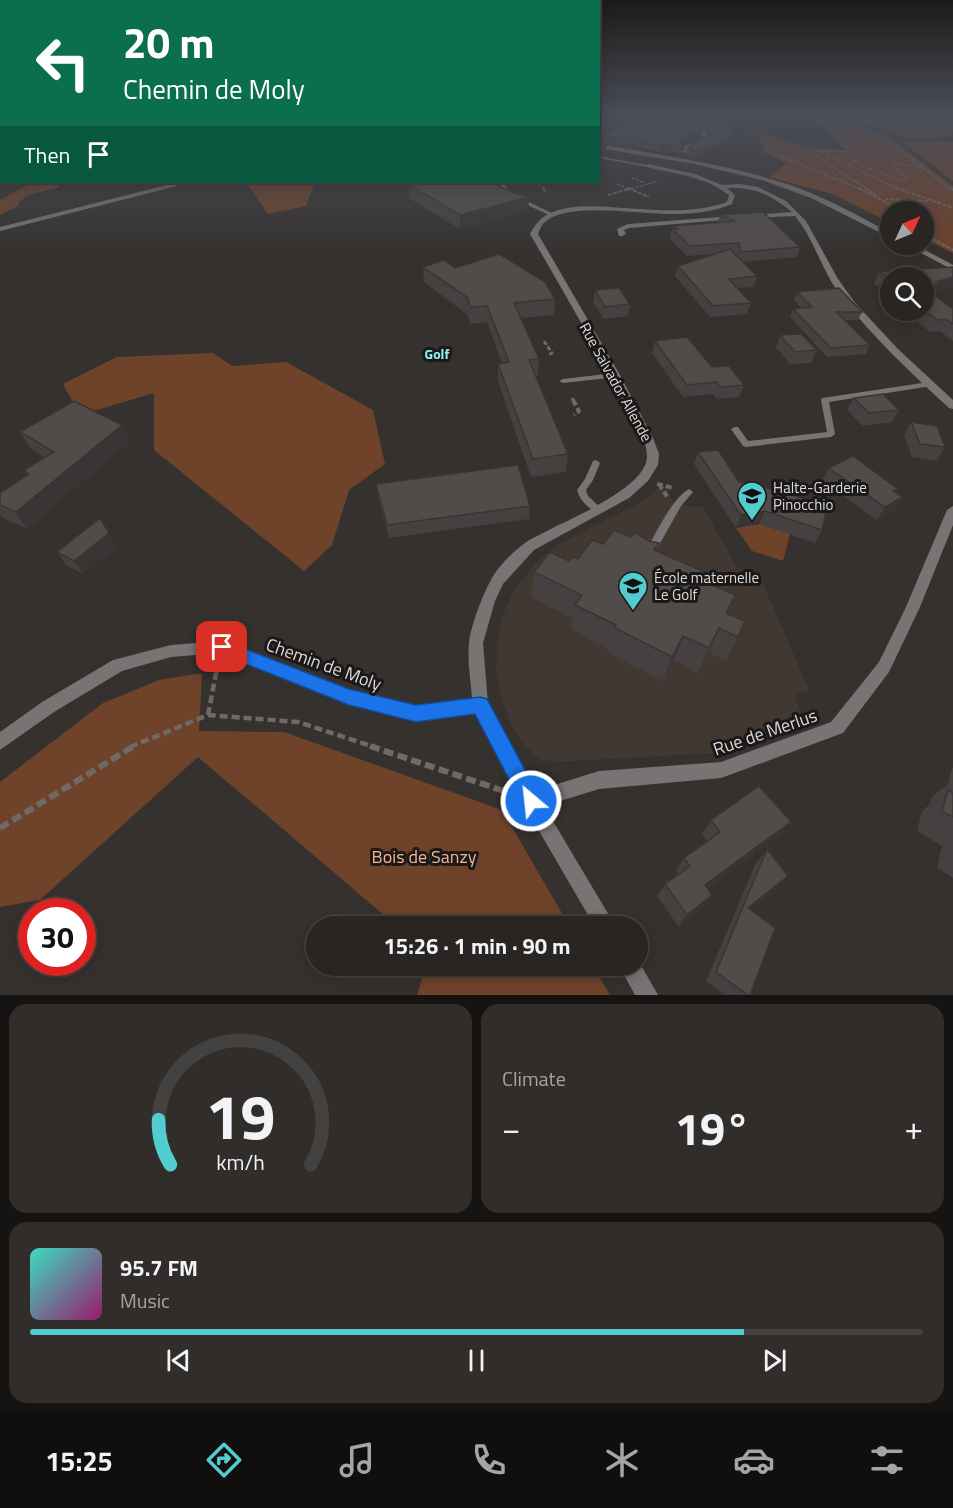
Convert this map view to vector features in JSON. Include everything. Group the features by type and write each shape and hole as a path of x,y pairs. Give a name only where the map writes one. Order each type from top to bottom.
{"street":[{"path":"648,166 653,162"},
{"path":"686,162 793,188 880,231"},
{"path":"648,166 706,179 724,186 738,185 757,188 784,202 809,228 824,263 841,290 884,340 953,406"},
{"path":"706,179 722,170"},
{"path":"0,229 175,185"},
{"path":"553,215 579,209 602,208 652,212 707,209 730,204 732,195 724,186"},
{"path":"622,234 620,229 628,226 797,214"},
{"name":"Rue Salvador Allende","path":"553,215 541,221 534,234 615,375 648,438 653,454 649,471 633,489 529,547 497,581 488,601 476,643 480,705 531,801 599,916"},
{"path":"928,255 953,268"},
{"name":"Rue de Merlus","path":"531,801 599,780 721,770 837,728 884,667 913,607 953,510"},
{"name":"Chemin de Moly","path":"0,742 48,707 118,665 171,651 222,647 349,697 416,714 480,705"},
{"path":"635,976 647,995"}],"lane":[{"path":"628,162 648,166"},
{"path":"502,183 508,194 553,215"},
{"path":"563,381 615,375"},
{"path":"735,429 746,444 831,434 825,400 929,384"},
{"path":"596,463 590,480 581,490 584,498 597,509"},
{"path":"645,561 678,504 689,492"}],"path":[{"path":"796,162 887,201"},
{"path":"827,162 877,196"},
{"path":"842,162 882,182 953,208"},
{"path":"857,162 903,181 908,180 892,162"},
{"path":"894,162 927,169"},
{"path":"918,162 953,190"},
{"path":"632,178 647,184"},
{"path":"609,195 655,182"},
{"path":"536,183 546,190 545,192"},
{"path":"882,198 935,202"},
{"path":"934,240 953,250"},
{"path":"544,341 552,353 548,354"},
{"path":"572,398 579,411 574,415"},
{"path":"633,489 645,496 658,483 689,492"},
{"path":"208,715 222,647"},
{"path":"0,828 124,750 208,715 298,722 531,801"}],"shaded area":[{"path":"657,488 667,489 673,502 683,506 703,507 741,575 761,579 810,692 795,694 803,725 715,753 555,762 539,759 520,740 510,721 502,700 496,668 498,638 503,615 513,592 536,563 557,545 645,500"}],"green space":[{"path":"786,162 922,162 953,186 953,253 934,244 934,201 880,201 880,218 832,194 769,177"},
{"path":"929,162 953,162 953,181"},
{"path":"31,183 60,183 58,188 28,195 19,202 18,206 0,215 0,200"},
{"path":"247,183 315,183 306,206 268,214"},
{"path":"213,353 232,366 286,362 373,410 385,464 349,490 332,545 304,571 154,450 154,393 80,415 63,384 117,357"},
{"path":"758,519 764,525 790,534 783,561 752,551 736,528 757,524"},
{"name":"Bois de Sanzy","path":"202,673 199,731 284,732 502,810 564,916 385,916 198,757 42,898 18,898 18,904 0,907 0,782 103,703 159,680"},
{"path":"423,976 599,976 610,995 417,995"}],"building":[{"path":"493,183 516,194 529,197 460,215 409,185"},
{"path":"763,212 800,247 741,252 739,243 690,246 672,229 678,229 674,226 735,221 720,215"},
{"path":"730,249 757,276 729,279 751,303 713,306 678,266"},
{"path":"499,254 545,282 555,299 514,303 539,359 529,360 568,454 533,459 498,364 509,362 487,306 470,307 468,298 423,267 444,260 455,268"},
{"path":"953,267 953,277 936,282 940,284 934,286 934,268"},
{"path":"619,288 630,304 605,307 595,290"},
{"path":"839,288 862,312 836,312 870,345 831,348 793,309 812,307 797,292"},
{"path":"934,295 953,309 953,324 946,319 937,320 934,317"},
{"path":"801,334 817,350 795,352 780,335"},
{"path":"687,337 712,367 729,366 744,385 721,387 717,382 687,385 655,341"},
{"path":"883,394 899,410 869,413 854,398"},
{"path":"74,401 122,425 16,512 0,505 0,493 29,474 24,470 54,452 20,432"},
{"path":"911,422 937,426 945,447 920,444"},
{"path":"718,450 739,482 787,493 801,498 805,503 813,502 827,506 822,530 765,511 741,515 698,452"},
{"path":"853,456 898,489 893,491 903,497 885,507 829,468"},
{"path":"518,465 530,506 387,525 376,484"},
{"path":"100,518 109,533 74,561 57,552"},
{"path":"614,530 631,537 635,533 649,541 659,543 654,550 709,574 705,582 735,595 726,613 745,621 738,637 719,628 709,648 683,636 672,657 575,605 582,595 534,572 550,552 569,561 573,556 578,559 592,540 603,544"},
{"path":"759,786 791,822 705,885 712,895 687,915 665,884 690,866 684,858 720,832 711,820"},
{"path":"948,790 953,793 953,817 942,811"},
{"path":"767,849 788,876 748,908 775,928 750,995 748,995 716,972"}],"place":[{"name":"Halte-Garderie Pinocchio","path":"752,522"},
{"name":"École maternelle Le Golf","path":"633,612"}],"district":[{"name":"Golf","path":"437,353"}],"route":[{"path":"222,647 349,697 416,714 480,705 531,801"}]}
